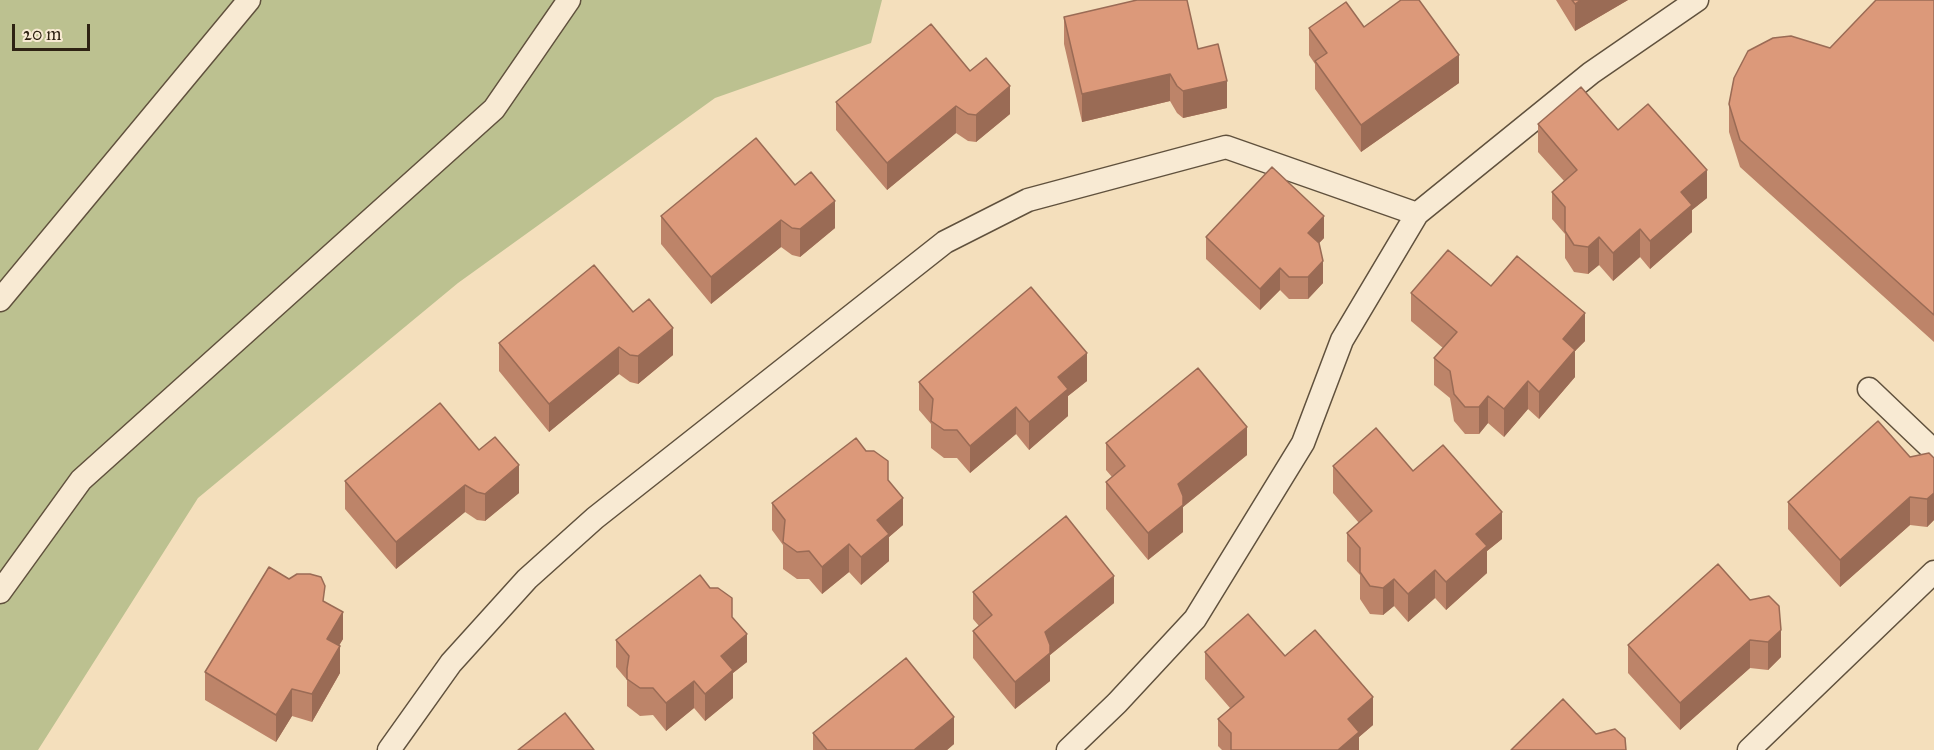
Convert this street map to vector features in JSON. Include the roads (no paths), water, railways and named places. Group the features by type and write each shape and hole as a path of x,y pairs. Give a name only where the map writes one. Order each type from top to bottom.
{"street":[{"path":"0,300 249,0"},
{"path":"0,592 81,480 494,109 569,0"},
{"path":"1068,750 1117,703 1195,619 1303,443 1342,340 1417,214 1591,73 1697,0"},
{"path":"389,750 451,663 527,579 595,518 945,242 1028,200 1226,147 1417,214"},
{"path":"1869,389 1934,451"},
{"path":"1749,750 1934,572"}]}
